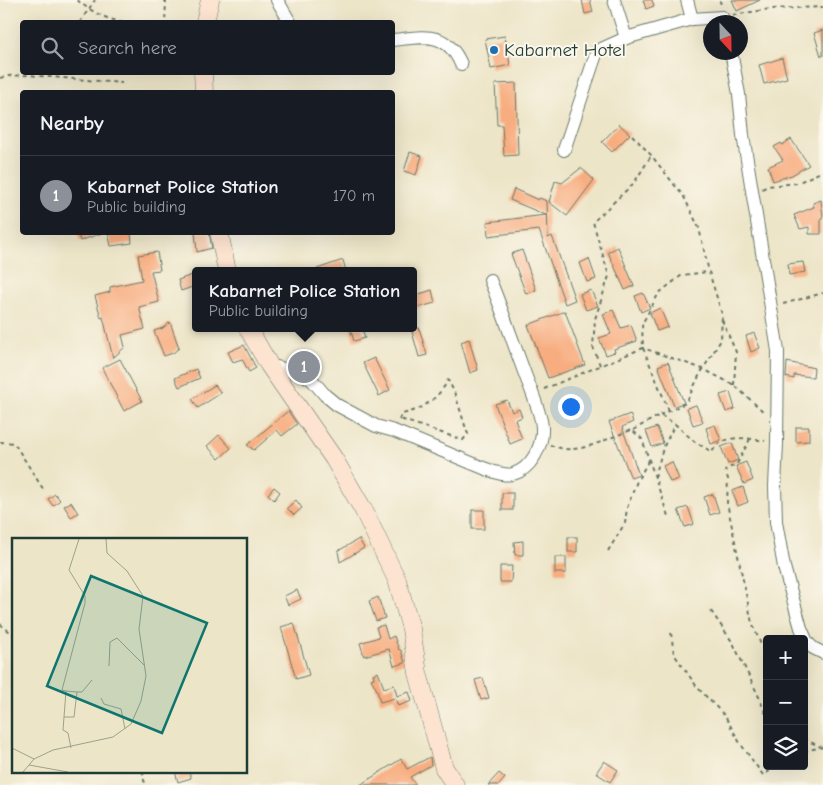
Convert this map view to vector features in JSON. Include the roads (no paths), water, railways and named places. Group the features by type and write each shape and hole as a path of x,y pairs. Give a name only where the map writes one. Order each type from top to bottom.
{"main road":[{"path":"205,20 210,0"},
{"path":"203,75 204,90"},
{"path":"220,235 226,267"},
{"path":"250,332 269,366 334,460 364,512 397,580 411,629 418,673 444,768 455,785"}],"street":[{"path":"277,0 289,20"},
{"path":"614,0 626,38"},
{"path":"687,0 692,19"},
{"path":"564,150 597,51 626,38 692,19 703,19"},
{"path":"395,40 427,36 443,40 456,53 461,64"},
{"path":"733,60 740,94 743,135 778,351 776,522 793,605 807,642 813,648 823,653"},
{"path":"269,366 304,374 337,405 376,426 394,431 500,473 512,474 522,469 534,456 541,443 543,427 490,280"}],"place":[{"name":"Kabarnet Hotel","path":"494,50"},
{"name":"Kabarnet Police Station","path":"304,367"}]}
